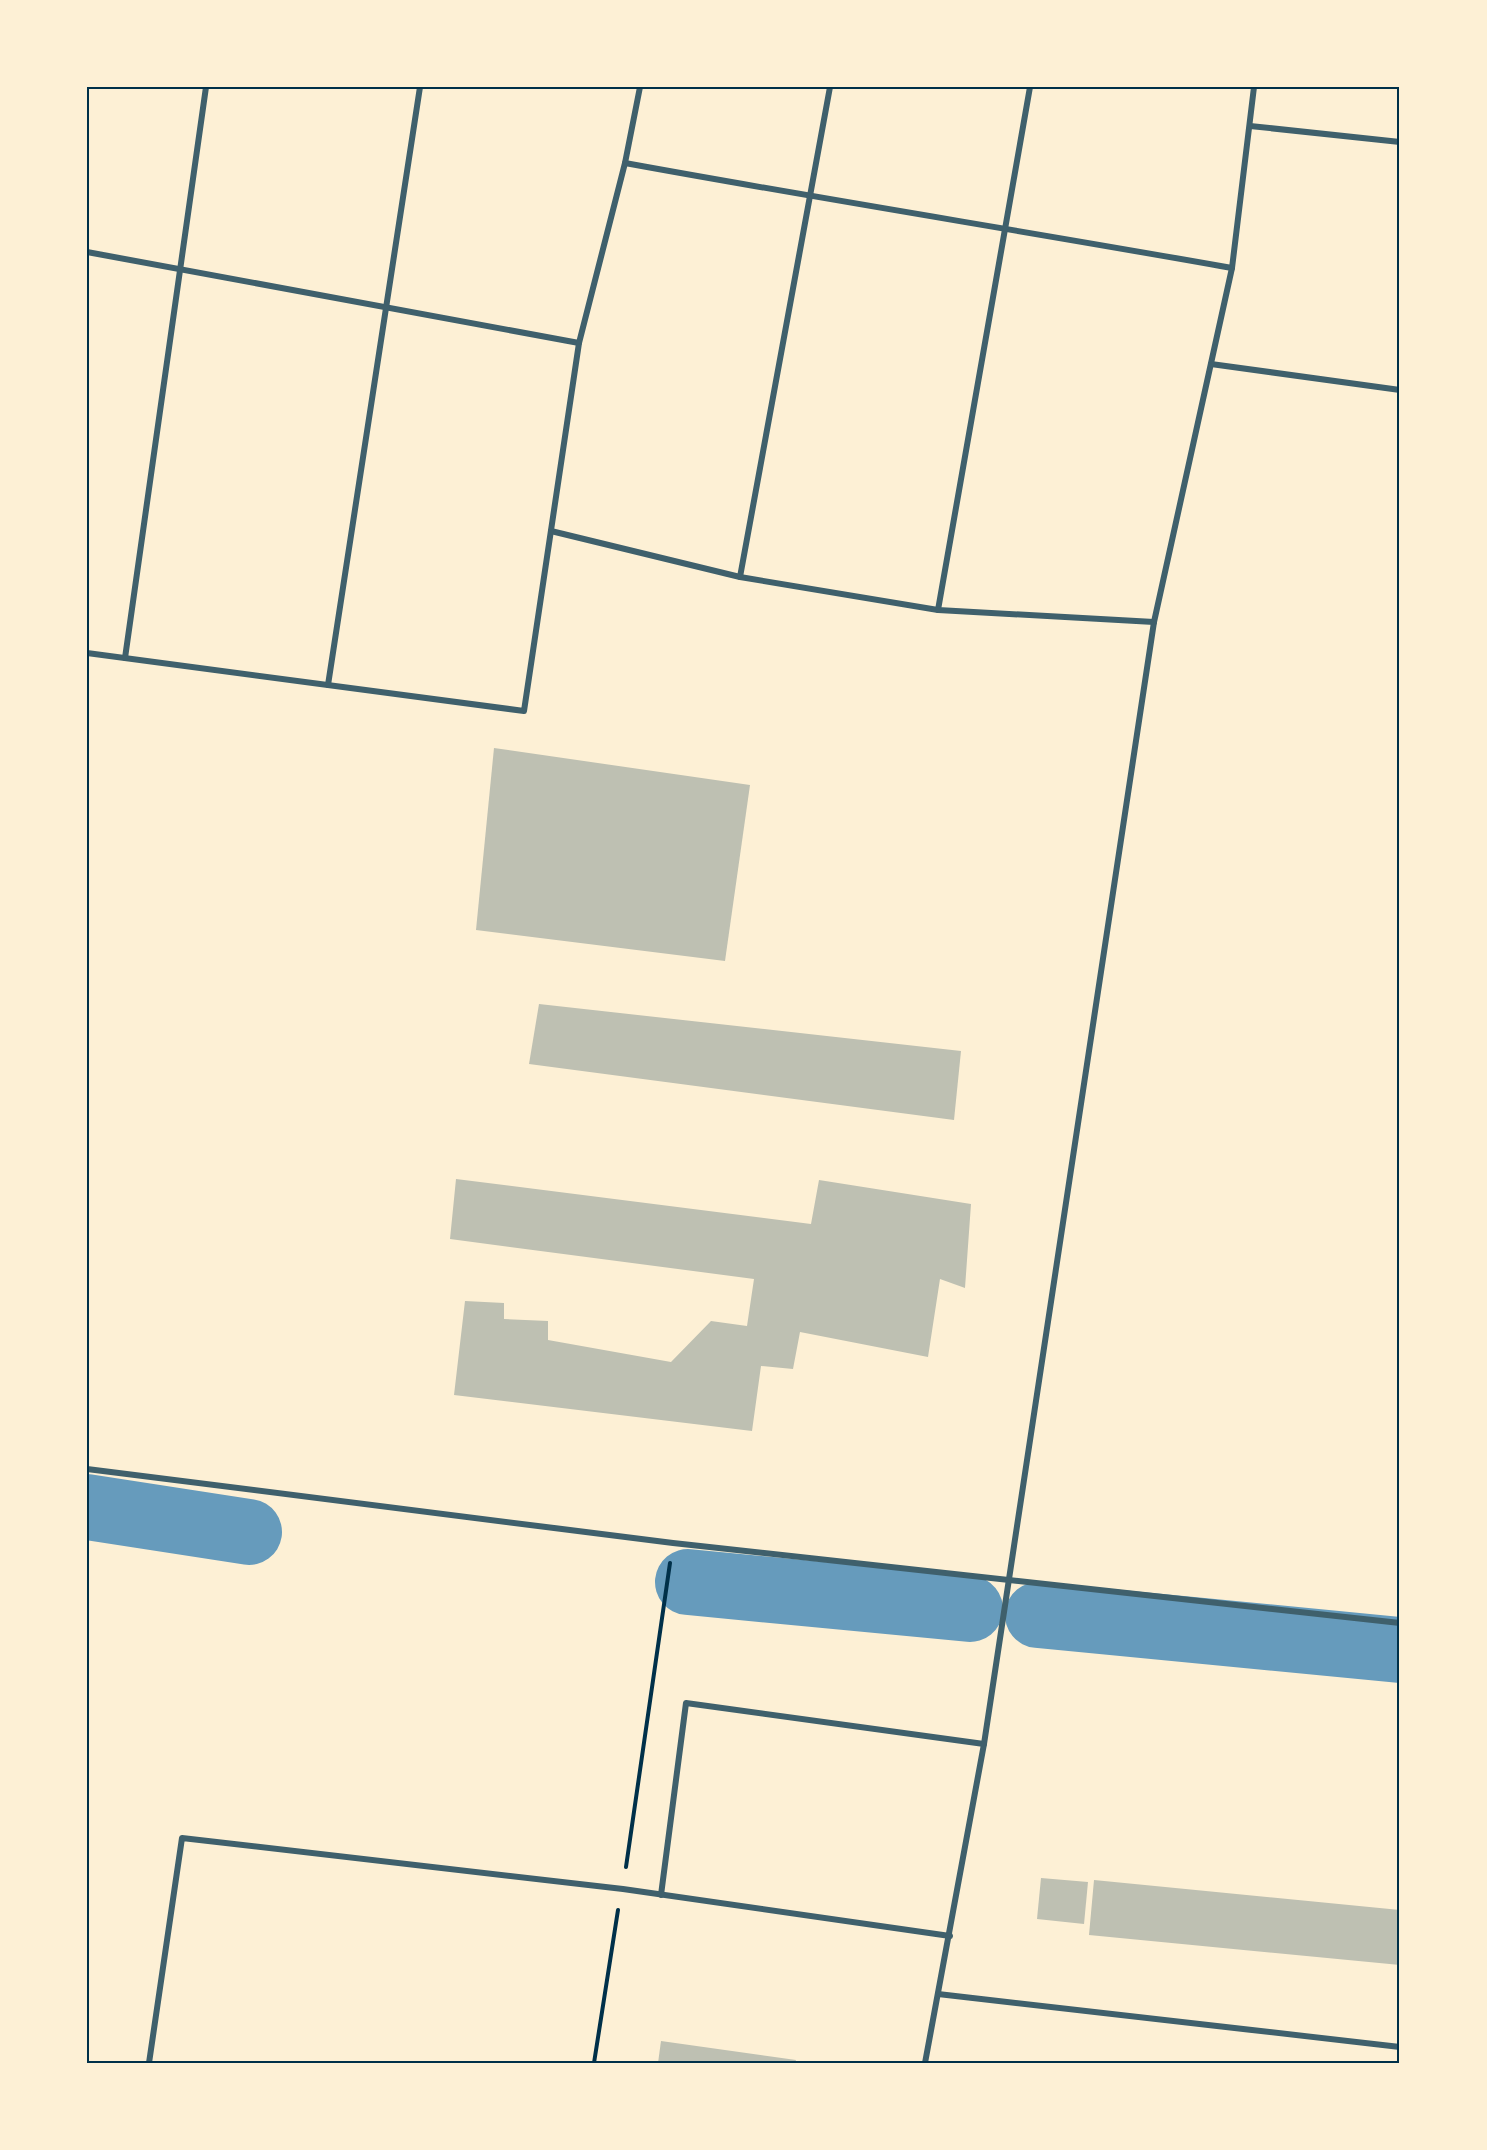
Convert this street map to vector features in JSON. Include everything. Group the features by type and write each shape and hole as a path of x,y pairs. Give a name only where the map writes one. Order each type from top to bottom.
{"street":[{"path":"125,658 206,87"},
{"path":"328,685 420,87"},
{"path":"87,652 524,711 579,343 625,163 640,87"},
{"path":"740,577 830,87"},
{"path":"938,609 1030,87"},
{"path":"925,2063 984,1744 1154,622 1232,268 1254,87"},
{"path":"1250,126 1400,142"},
{"path":"625,163 809,197 1006,228 1232,268"},
{"path":"87,252 579,343"},
{"path":"1211,364 1400,390"},
{"path":"551,531 740,577 938,609 1154,622"},
{"path":"87,1469 673,1543 1400,1623"},
{"path":"661,1895 686,1703 984,1744"},
{"path":"148,2063 182,1838 623,1889 950,1935"},
{"path":"938,1994 1400,2048"}],"path":[{"path":"594,2063 623,1889 673,1543"}],"building":[{"path":"494,748 750,785 725,961 476,930"},
{"path":"539,1004 961,1051 954,1120 529,1064"},
{"path":"456,1179 811,1224 819,1180 971,1204 965,1288 940,1279 928,1357 800,1332 793,1369 761,1366 752,1431 454,1395 465,1301 504,1303 504,1319 548,1321 548,1340 671,1362 711,1321 747,1326 754,1279 450,1239"},
{"path":"1041,1878 1088,1882 1084,1924 1037,1919"},
{"path":"1094,1880 1400,1910 1400,1965 1089,1935"},
{"path":"661,2041 796,2060 795,2063 658,2063"}],"waterway":[{"path":"87,1507 249,1532"},
{"path":"688,1582 970,1609"},
{"path":"1038,1615 1400,1650"}]}
